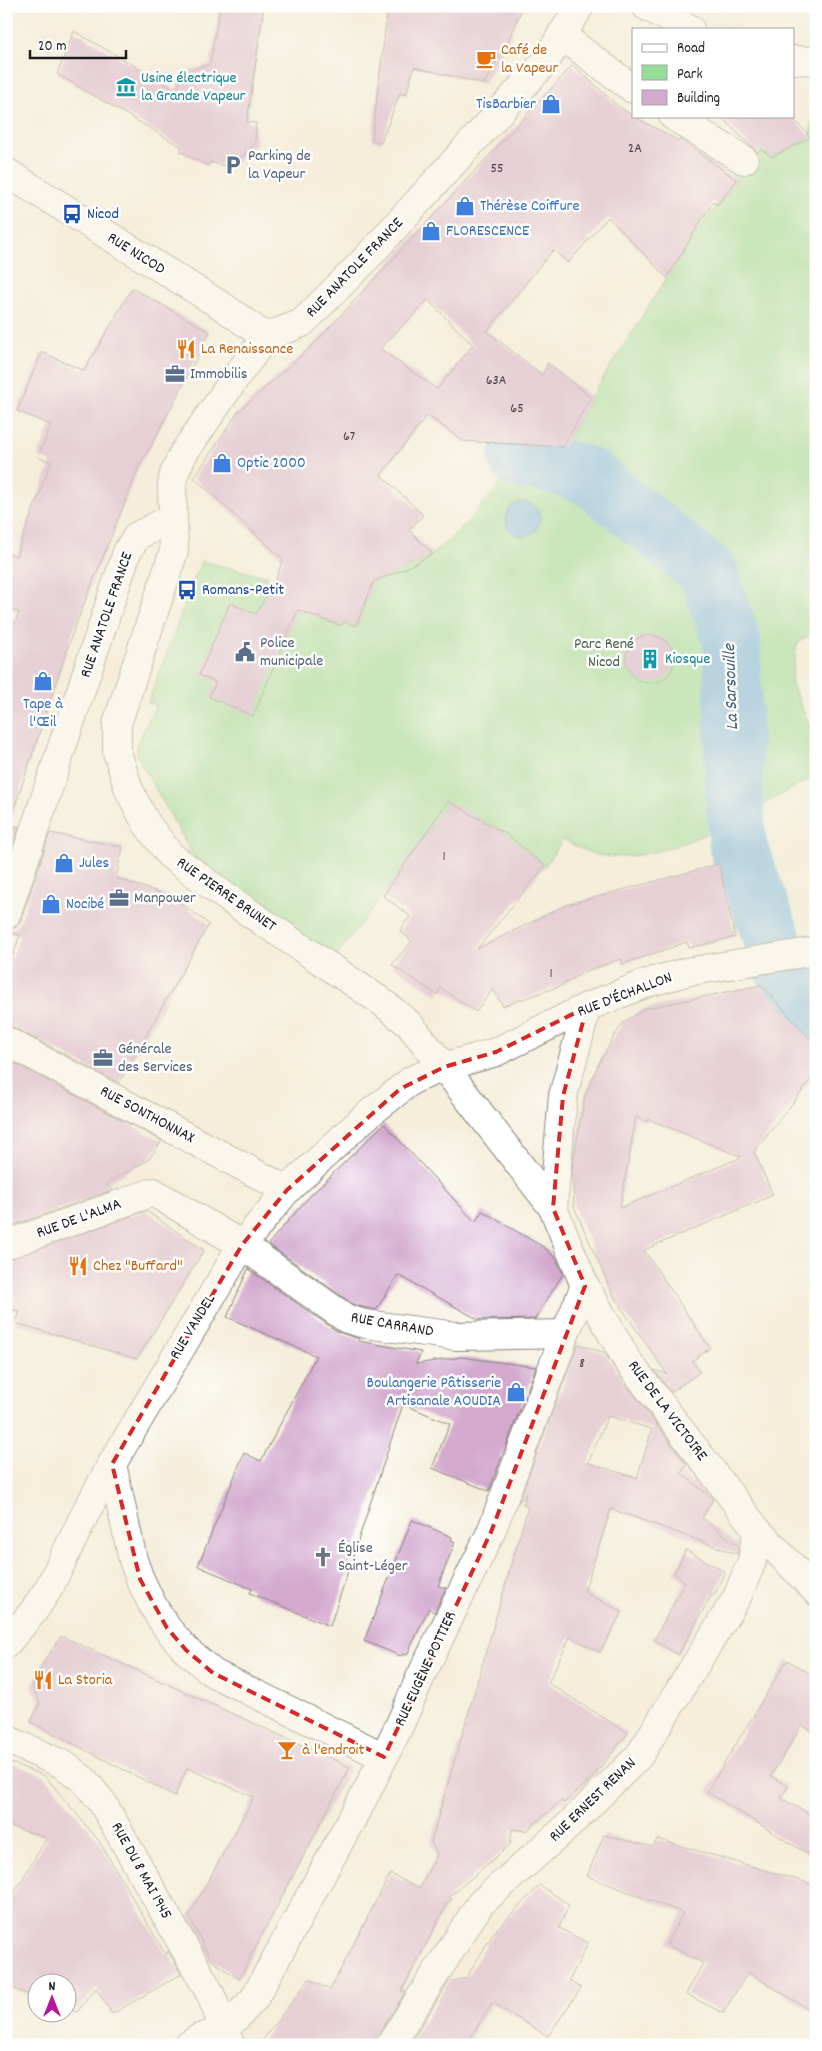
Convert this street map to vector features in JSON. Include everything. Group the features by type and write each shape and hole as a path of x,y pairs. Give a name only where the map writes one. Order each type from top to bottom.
{"street":[{"name":"RUE ANATOLE FRANCE","path":"266,337 302,323 362,263 545,62 580,6"},
{"path":"646,6 688,28"},
{"path":"561,35 632,88"},
{"path":"794,60 816,61"},
{"path":"676,118 744,160"},
{"name":"RUE NICOD","path":"6,172 224,308 266,337"},
{"path":"172,518 172,484 178,463 235,378 266,337"},
{"name":"RUE ANATOLE FRANCE","path":"6,915 127,552 137,536 172,518"},
{"name":"RUE PIERRE BRUNET","path":"172,518 174,551 170,568 117,724 117,752 129,790 146,823 170,855 229,899 382,1002 409,1024 444,1067"},
{"name":"RUE D'ÉCHALLON","path":"444,1067 496,1052 587,1008 647,983 686,972 809,952"},
{"name":"RUE DE LA VICTOIRE","path":"553,1208 563,1096 587,1008"},
{"name":"RUE SONTHONNAX","path":"6,1041 287,1190"},
{"name":"RUE VANDEL","path":"6,1644 33,1612 49,1588 112,1464 242,1245 287,1190 364,1118 412,1080 444,1067"},
{"name":"RUE DE LA VICTOIRE","path":"444,1067 553,1208 585,1286 627,1360 757,1530 816,1591"},
{"name":"RUE CARRAND","path":"152,1192 242,1245 347,1319 365,1324 456,1336 565,1334"},
{"name":"RUE DE L'ALMA","path":"6,1245 152,1192"},
{"name":"RUE EUGÈNE POTTIER","path":"227,2037 254,1999 384,1758 420,1678 491,1532 565,1334 585,1286"},
{"path":"112,1464 133,1560 140,1579 153,1606 167,1628 186,1650 213,1673 384,1758"},
{"name":"RUE ERNEST RENAN","path":"390,2045 480,1904 568,1826 639,1756 737,1597 752,1560 757,1530"},
{"name":"RUE DU 8 MAI 1945","path":"6,1738 64,1765 84,1780 102,1802 210,1993 227,2037"},
{"path":"189,2045 199,2038 227,2037"}],"highlighted area":[{"path":"587,1007 563,1096 553,1208 585,1286 491,1532 384,1757 213,1673 186,1650 167,1628 140,1579 112,1464 242,1245 287,1190 400,1089 444,1067 496,1052"}],"green space":[{"name":"Parc René Nicod","path":"816,119 816,629 797,644 791,682 816,740 816,776 741,817 686,842 658,851 631,856 605,856 588,852 563,839 545,866 503,832 448,802 387,890 333,960 194,857 137,756 137,744 156,705 148,703 201,561 276,579 269,599 341,626 344,622 356,626 374,581 423,560 452,537 494,492 530,446 563,447 591,397 692,238 737,180 732,176 756,145 772,157 811,137 812,122"}],"water":[{"path":"523,502 530,503 535,507 539,512 539,526 535,531 530,535 523,536 516,535 511,531 507,526 506,519 507,512 511,507 516,503"}],"building":[{"name":"Usine électrique la Grande Vapeur","path":"220,6 264,6 247,122 256,123 255,144 235,164 225,166 210,162 208,166 180,151 182,147 57,74 74,31 176,90 184,72 210,64"},
{"path":"388,6 523,6 509,39 484,84 414,67 406,95 400,93 381,143 372,140"},
{"path":"573,65 618,106 632,115 632,118 637,118 679,141 680,139 737,180 717,205 713,201 667,278 608,217 568,263 553,250 487,331 542,375 548,363 591,397 563,447 463,441 427,415 381,475 423,515 409,530 433,554 400,571 374,581 356,626 344,622 341,626 298,610 253,716 209,697 216,682 199,675 230,603 256,614 276,579 283,559 194,478 238,412 316,342","holes":["428,300 473,345 437,389 380,349"]},
{"path":"722,118 792,118 811,137 772,157 761,149 758,153"},
{"path":"132,288 210,332 141,462 74,629 11,818 6,817 6,642 19,612 6,607 6,552 16,556 51,462 38,457 51,425 17,411 42,352 84,371"},
{"name":"Kiosque","path":"650,635 659,637 667,642 672,650 674,659 672,668 667,676 659,681 650,683 641,681 633,676 628,668 626,659 628,650 633,642 641,637"},
{"path":"448,801 506,834 545,866 477,949 566,905 719,864 735,937 689,948 687,942 623,964 621,959 586,971 560,986 503,1006 493,989 476,1012 441,988 437,995 392,965 412,941 400,931 410,916 383,896"},
{"path":"6,825 19,827 6,865"},
{"path":"50,833 123,847 116,878 172,897 209,924 119,1083 13,1027 6,1026 6,975 20,935 6,932 6,930 16,927 21,920"},
{"path":"761,985 816,1045 816,1073 754,1152 773,1195 644,1250 710,1348 692,1361 700,1372 671,1392 654,1370 667,1374 614,1297 574,1207 572,1168 585,1095 600,1061 613,1038 624,1022 644,1009","holes":["636,1117 647,1122 648,1119 742,1157 620,1208"]},
{"path":"6,1059 162,1141 148,1160 105,1184 113,1190 6,1228"},
{"path":"384,1124 475,1222 482,1211 545,1248 557,1260 563,1274 535,1319 479,1320 398,1275 376,1310 354,1305 268,1244 310,1196"},
{"path":"146,1211 204,1250 137,1359 16,1323 20,1311 6,1309 6,1260"},
{"path":"248,1269 338,1332 359,1339 358,1341 421,1352 416,1364 461,1357 536,1367 489,1491 432,1468 450,1424 403,1404 330,1626 250,1593 252,1589 198,1566 244,1453 261,1461 316,1356 227,1317"},
{"path":"578,1344 605,1353 687,1465 681,1473 713,1499 702,1518 739,1546 737,1554 611,1509 584,1592 622,1612 600,1652 570,1637 548,1683 628,1733 591,1779 564,1803 561,1801 526,1831 512,1829 510,1845 449,1897 452,1899 444,1905 446,1906 401,1992 406,1991 374,2045 259,2045 309,1979 330,1990 390,1874 420,1888 437,1854 431,1842 528,1507 523,1505 526,1493 518,1503","holes":["608,1416 652,1429 637,1478 588,1463"]},
{"path":"412,1520 452,1537 451,1540 455,1542 438,1586 446,1588 434,1613 429,1608 407,1655 403,1654 401,1656 364,1641"},
{"path":"686,1550 725,1572 714,1595 712,1594 678,1655 654,1640 685,1582 674,1573"},
{"path":"61,1636 350,1767 239,1979 210,1959 189,1916 254,1797 187,1768 175,1796 31,1722 40,1702 32,1686 44,1662"},
{"path":"787,1660 816,1677 816,1734 802,1725 771,1776 788,1786 781,1798 816,1818 816,1859 707,1792"},
{"path":"6,1761 45,1776 99,1841 166,1955 168,1951 181,1974 112,2014 96,1988 78,2011 78,1974 28,1974 28,1994 6,1986 6,1906 47,1838 6,1825"},
{"path":"604,1835 653,1847 657,1839 816,1885 816,2014 748,1972 723,2013 686,1994 703,1963 666,1944 683,1913 587,1876"},
{"path":"540,1885 569,1905 559,1928 588,1943 569,1981 581,1988 548,2036 492,2003 466,2045 409,2045 449,1982 466,1978 494,1932"}],"waterway":[{"name":"La Sarsouille","path":"517,458 558,466 590,477 708,572 732,642 734,793 738,847 788,981 816,1015"}],"place":[{"name":"Café de la Vapeur","path":"486,59"},
{"name":"Usine électrique la Grande Vapeur","path":"126,87"},
{"name":"TisBarbier","path":"551,104"},
{"name":"Parking de la Vapeur","path":"233,165"},
{"name":"Thérèse Coiffure","path":"465,206"},
{"name":"Nicod","path":"72,214"},
{"name":"FLORESCENCE","path":"431,231"},
{"name":"La Renaissance","path":"186,349"},
{"name":"Immobilis","path":"175,374"},
{"name":"Optic 2000","path":"222,463"},
{"name":"Romans-Petit","path":"187,590"},
{"name":"Police municipale","path":"245,652"},
{"name":"Kiosque","path":"650,659"},
{"name":"Tape à l'Œil","path":"43,681"},
{"name":"Jules","path":"64,863"},
{"name":"Manpower","path":"119,898"},
{"name":"Nocibé","path":"51,904"},
{"name":"Générale des Services","path":"103,1058"},
{"name":"Chez \"Buffard\"","path":"78,1266"},
{"name":"Boulangerie Pâtisserie Artisanale AOUDIA","path":"516,1392"},
{"name":"Église Saint-Léger","path":"323,1557"},
{"name":"La Storia","path":"43,1680"},
{"name":"à l'endroit","path":"287,1750"}]}
